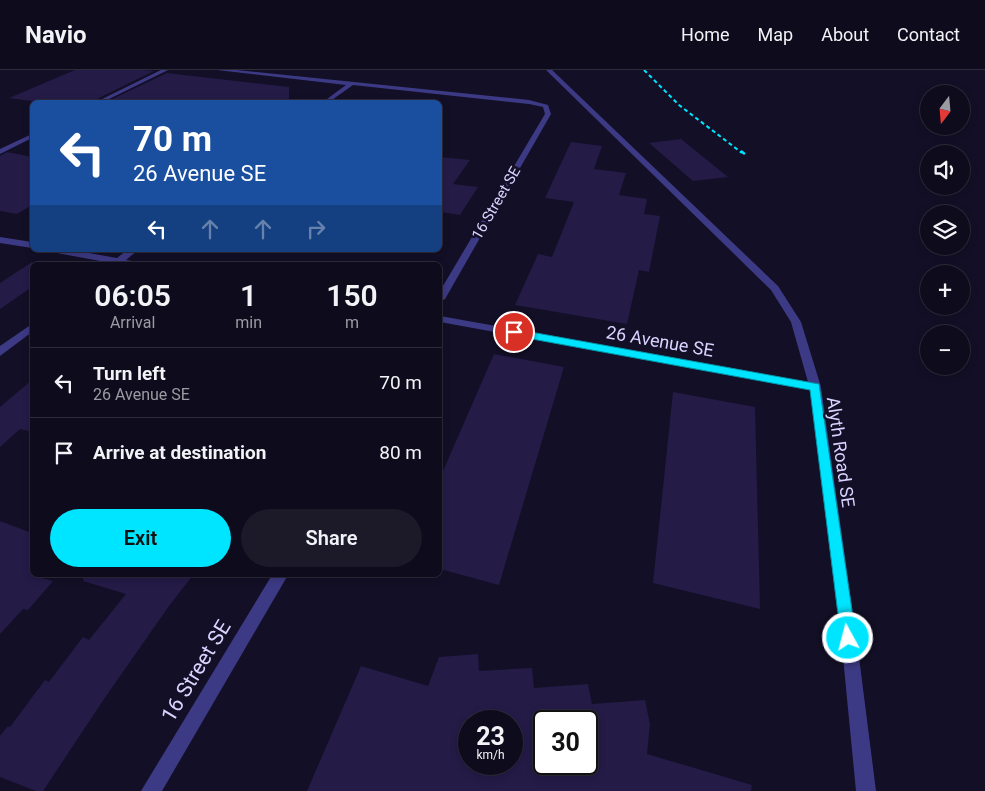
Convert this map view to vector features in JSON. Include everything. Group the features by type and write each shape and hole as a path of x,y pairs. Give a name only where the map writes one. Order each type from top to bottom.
{"street":[{"path":"103,100 165,70"},
{"path":"220,70 350,84"},
{"name":"Alyth Road SE","path":"549,70 775,288 796,322 815,387 851,658 866,791"},
{"path":"329,100 350,84"},
{"name":"16 Street SE","path":"350,84 529,102 546,106 548,114 442,296"},
{"path":"0,152 30,137"},
{"path":"0,240 30,246"},
{"path":"66,252 111,262"},
{"path":"117,262 130,252"},
{"name":"26 Avenue SE","path":"442,319 815,387"},
{"path":"0,352 30,329"},
{"name":"16 Street SE","path":"151,791 279,577"}],"building":[{"path":"75,70 154,71 95,100 30,101 9,98"},
{"path":"167,73 289,87 289,100 110,100"},
{"path":"681,139 728,177 693,181 649,143"},
{"path":"571,142 602,146 594,169 626,173 619,195 647,199 644,214 660,216 649,272 639,270 627,324 515,305 538,254 552,257 574,202 545,198"},
{"path":"7,152 30,157 30,206 17,214 0,211 0,156"},
{"path":"442,157 470,160 453,184 478,187 460,215 442,212"},
{"path":"30,263 30,288 0,309 0,283"},
{"path":"494,354 564,367 499,585 442,570 442,473"},
{"path":"30,382 30,432 20,429 0,447 0,407"},
{"path":"673,392 755,407 760,609 653,583"},
{"path":"0,521 30,532 30,577 39,577 53,581 28,610 23,609 0,634"},
{"path":"84,577 191,577 104,699 43,791 36,791 0,777 0,736 8,726 10,727 45,680 49,682 83,637 89,640 126,594 83,581"},
{"path":"478,654 479,671 532,668 534,688 588,684 592,704 645,700 650,724 647,754 752,785 751,791 307,791 361,666 428,686 439,657"}],"railway":[{"path":"644,70 679,105 742,153"},
{"path":"741,151 746,155"}],"route":[{"path":"514,332 815,387 848,638"}]}
